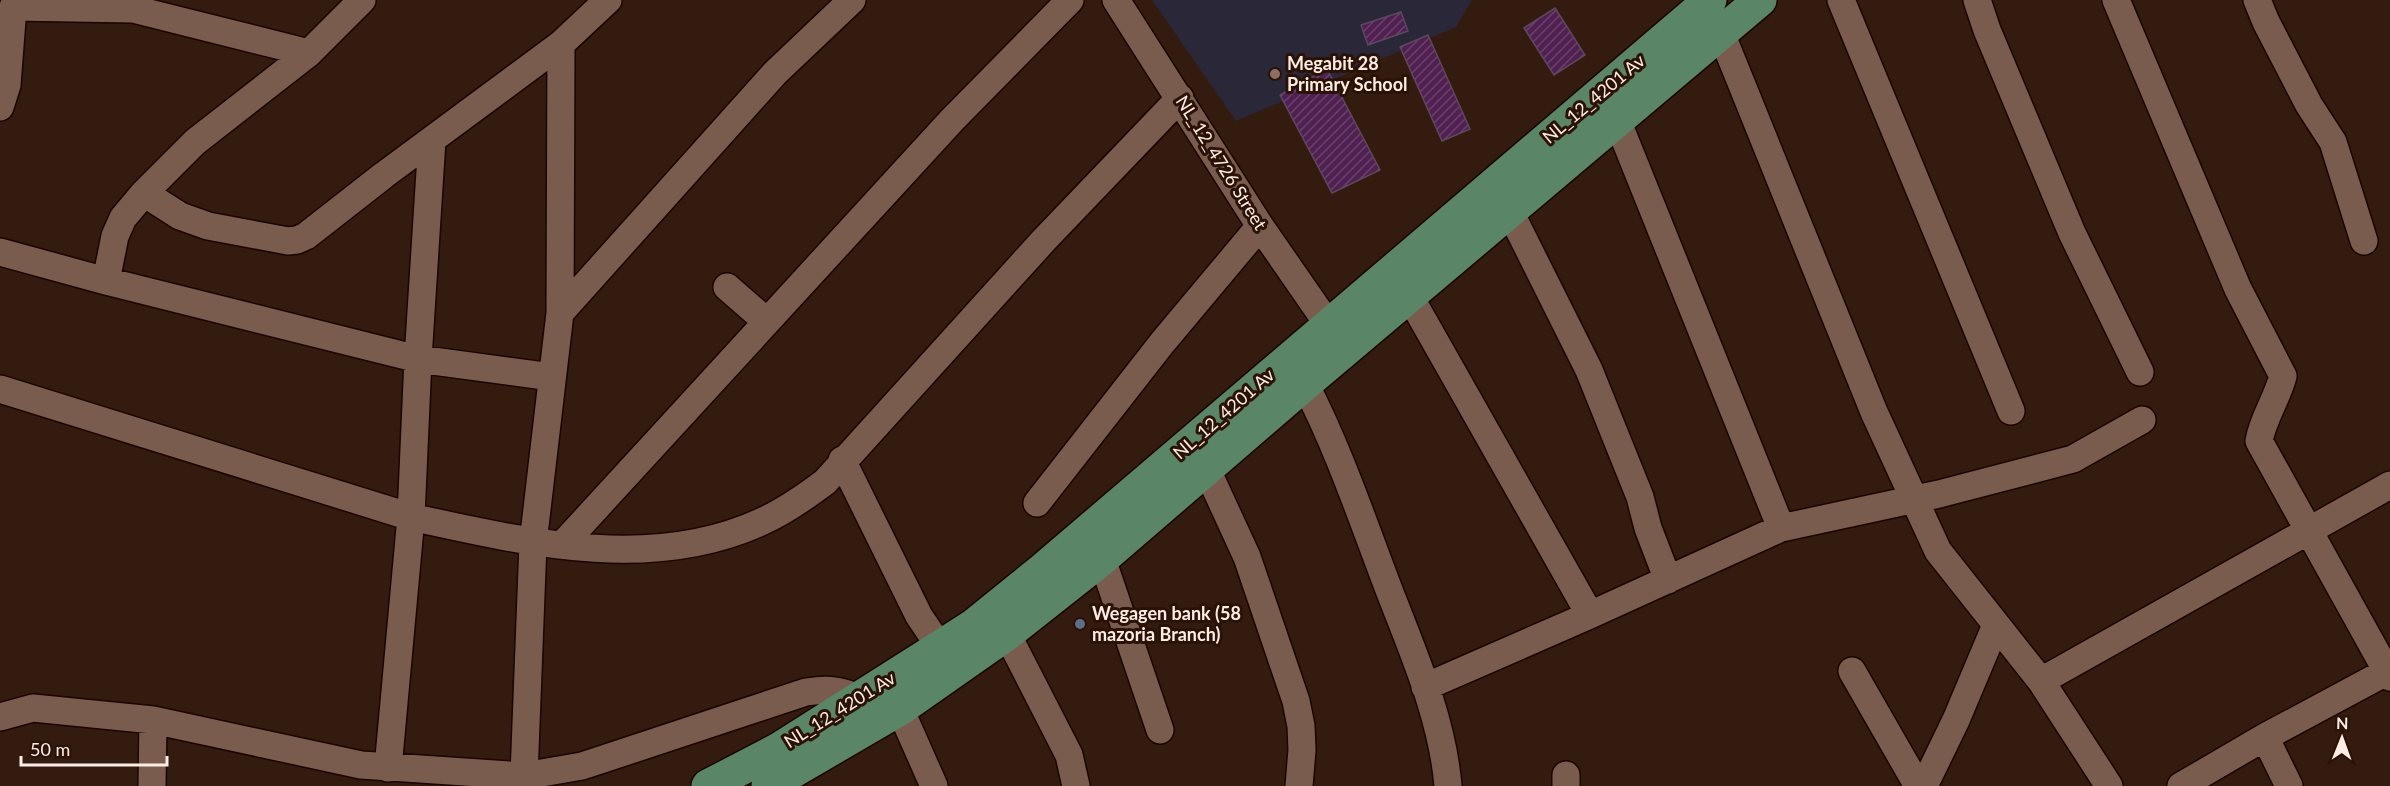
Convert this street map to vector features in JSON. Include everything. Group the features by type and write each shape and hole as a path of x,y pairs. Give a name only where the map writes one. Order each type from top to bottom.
{"main road":[{"name":"NL_12_4201 Av","path":"708,786 779,749 974,625 1042,570 1710,0"},
{"name":"NL_12_4201 Av","path":"768,786 900,709 1007,634 1102,559 1305,384 1347,351 1760,0"}],"street":[{"path":"106,281 116,236 123,218 144,194 195,142 309,52 362,0"},
{"path":"560,313 775,73 852,0"},
{"path":"563,544 952,120 1070,0"},
{"name":"NL_12_4726 Street","path":"1116,0 1260,226 1347,351"},
{"path":"1841,0 2011,411"},
{"path":"1977,0 1987,30 2072,233 2140,372"},
{"path":"2115,0 2238,289 2283,376 2280,389 2261,430 2259,441 2389,673 2265,737 2181,786"},
{"path":"2257,0 2309,105 2333,142 2364,241"},
{"path":"144,194 180,216 208,226 288,241 297,240 306,236 561,44 600,2"},
{"path":"0,107 7,85 9,4 136,5 309,52"},
{"path":"1721,33 1874,412 1938,551 2041,681 2109,786"},
{"path":"524,776 533,543 560,313 561,44"},
{"path":"0,389 411,517 533,543 619,550 668,546 714,538 762,521 799,501 825,482 1044,240 1180,98"},
{"path":"1617,120 1781,528"},
{"path":"369,773 411,517 432,140"},
{"path":"1510,212 1589,370 1640,497 1648,528 1668,580"},
{"path":"1037,503 1162,343 1260,226"},
{"path":"0,252 106,281 418,359 552,377"},
{"path":"726,287 766,321"},
{"path":"1410,297 1590,615"},
{"path":"1305,384 1327,426 1425,687 1445,756 1448,786"},
{"path":"1425,687 1781,528 1950,491 2073,459 2142,420"},
{"path":"843,460 919,616 940,647"},
{"path":"1207,470 1246,557 1296,701 1301,726 1302,750 1299,786"},
{"path":"2041,681 2390,485"},
{"path":"1102,559 1160,730"},
{"path":"1923,786 1956,720 1996,625"},
{"path":"1007,634 1069,755 1076,786"},
{"path":"1852,671 1918,786"},
{"path":"0,717 33,708 153,720 369,773 588,776 806,692 828,689 845,692 859,699"},
{"path":"900,709 934,786"},
{"path":"152,786 153,720"},
{"path":"2265,737 2289,786"}],"shaded area":[{"name":"Megabit 28 Primary School","path":"1152,0 1472,0 1456,27 1236,121"}],"building":[{"path":"1555,8 1585,55 1554,75 1524,28"},
{"path":"1401,12 1408,31 1368,45 1361,25"},
{"path":"1428,35 1470,129 1442,141 1400,47"},
{"path":"1327,69 1380,170 1332,193 1280,95"}],"place":[{"name":"Megabit 28 Primary School","path":"1275,74"},
{"name":"Wegagen bank (58 mazoria Branch)","path":"1080,624"}]}
